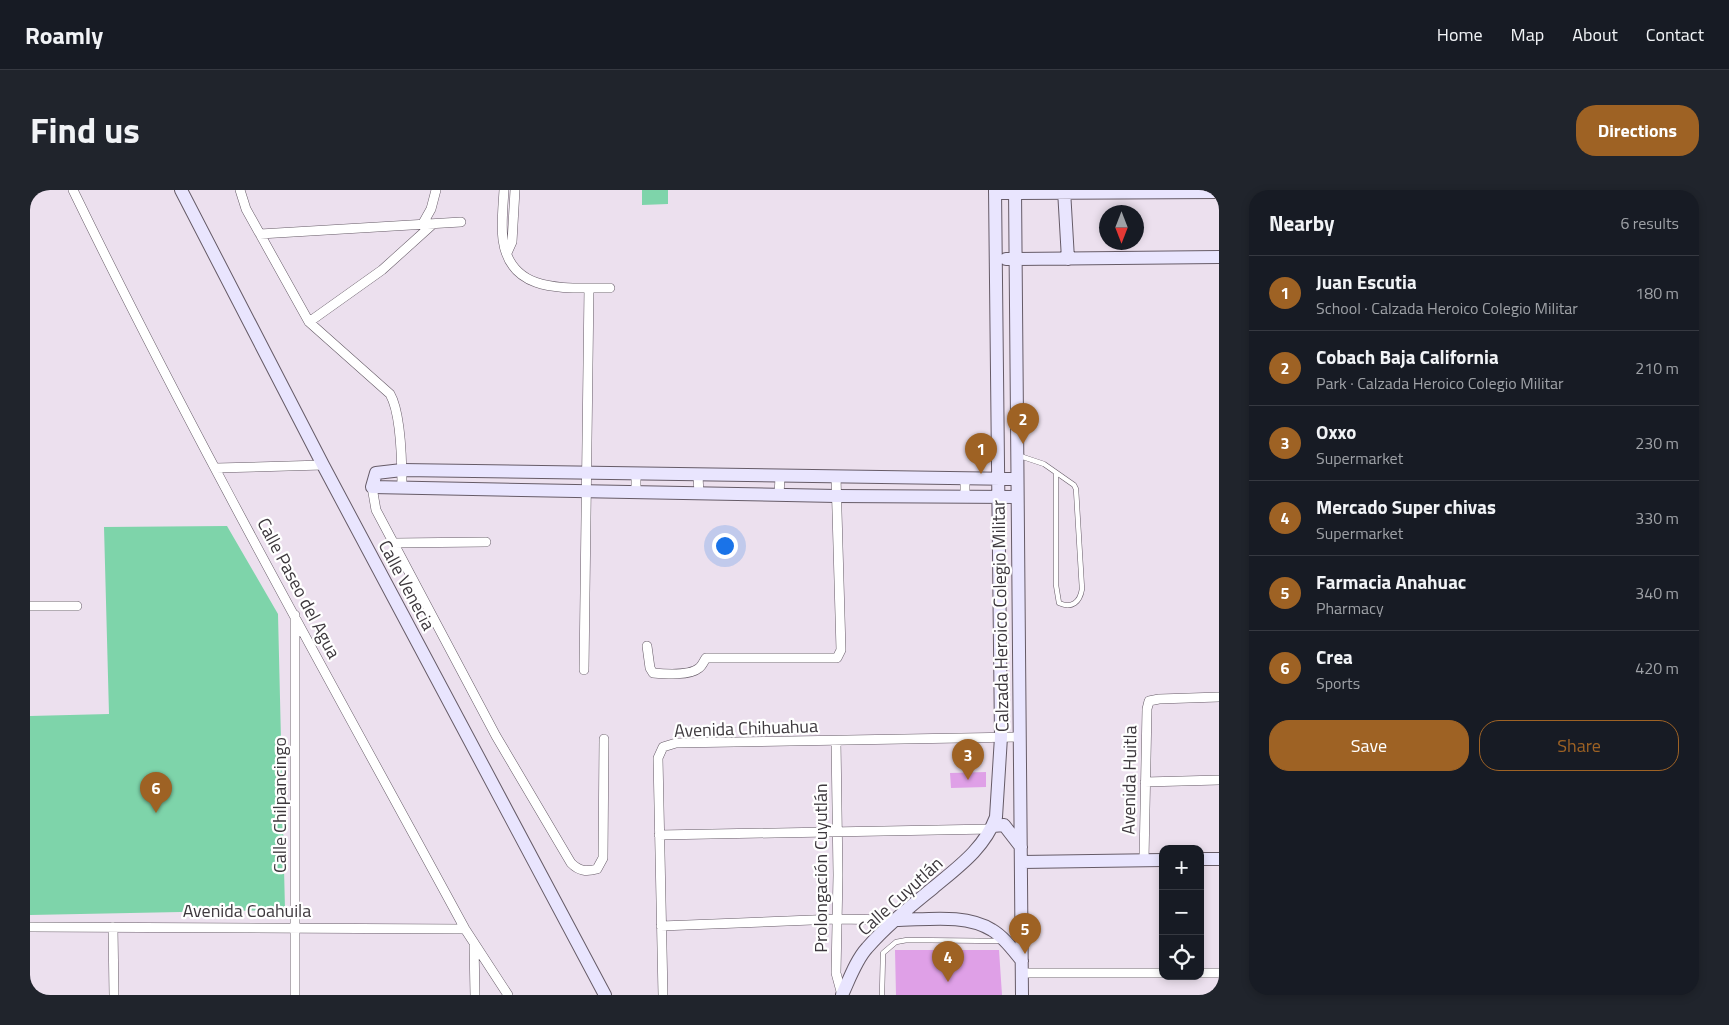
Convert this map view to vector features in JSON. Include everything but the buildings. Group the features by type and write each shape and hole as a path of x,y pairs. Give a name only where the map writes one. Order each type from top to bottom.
{"street":[{"name":"Calle Paseo del Agua","path":"73,190 138,324 465,929 508,995"},
{"name":"Calle Venecia","path":"181,190 323,465 605,995"},
{"path":"240,190 246,209 309,322 390,394 394,401 402,470 402,488"},
{"path":"422,225 431,209 436,190"},
{"path":"504,190 502,230 507,253 517,273 527,281 541,285 610,288"},
{"path":"507,253 512,242 515,190"},
{"path":"996,192 1219,192"},
{"name":"Calzada Heroico Colegio Militar","path":"992,828 998,808 1001,737 996,192"},
{"name":"Calzada Heroico Colegio Militar","path":"1015,192 1018,737 1022,856 1022,995"},
{"path":"1064,192 1068,259"},
{"path":"260,234 461,222"},
{"path":"309,322 382,270 433,224"},
{"path":"996,259 1219,257"},
{"path":"584,670 590,288"},
{"path":"216,468 323,465"},
{"path":"604,739 603,858 597,869 588,872 577,869 571,864 496,736 376,510 372,487 376,473 402,470 698,476 1016,479"},
{"path":"538,473 538,492"},
{"path":"636,475 636,493"},
{"path":"698,476 699,494"},
{"path":"779,495 780,477"},
{"path":"647,646 650,668 653,673 659,674 691,672 701,666 706,658 837,658 841,650 836,477"},
{"path":"965,479 965,497"},
{"path":"372,487 538,492 1016,497"},
{"path":"394,542 486,542"},
{"path":"30,606 77,606"},
{"name":"Calle Chilpancingo","path":"295,614 295,995"},
{"name":"Avenida Huitla","path":"1144,860 1144,782 1147,709 1149,701 1219,697"},
{"name":"Avenida Chihuahua","path":"663,995 658,758 663,748 676,743 1018,737"},
{"name":"Prolongación Cuyutlán","path":"836,741 836,973 842,995"},
{"path":"1144,782 1219,780"},
{"path":"659,835 992,828 1004,825 1008,828 1022,856 1159,860"},
{"name":"Calle Cuyutlán","path":"842,995 866,949 895,920 964,863 980,847 992,828"},
{"path":"1204,859 1219,859"},
{"path":"661,926 837,919 977,923 992,930 1005,941 1022,967 1159,973"},
{"name":"Avenida Coahuila","path":"30,927 296,926 465,929"},
{"path":"114,927 114,995"},
{"path":"474,942 475,995"},
{"path":"1204,973 1219,973"}],"lane":[{"path":"1016,455 1032,458 1056,473 1074,485 1078,496 1082,589 1080,598 1075,604 1066,606 1059,603 1056,585 1056,473"},
{"path":"882,995 883,953 896,942 907,940 1005,941"}],"green space":[{"path":"642,190 668,190 668,204 642,205"},
{"path":"227,526 278,614 285,910 30,915 30,716 109,714 104,527"}],"place":[{"name":"Cobach Baja California","path":"1023,444"},
{"name":"Juan Escutia","path":"981,474"},
{"name":"Oxxo","path":"968,780"},
{"name":"Crea","path":"156,813"},
{"name":"Farmacia Anahuac","path":"1025,954"},
{"name":"Mercado Super chivas","path":"948,982"}]}
